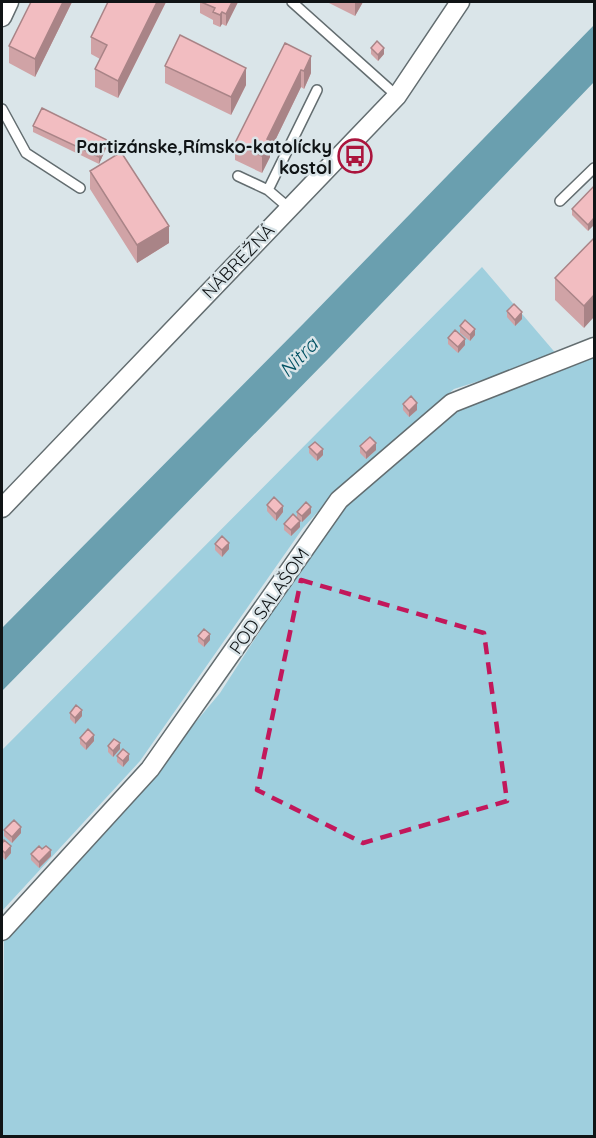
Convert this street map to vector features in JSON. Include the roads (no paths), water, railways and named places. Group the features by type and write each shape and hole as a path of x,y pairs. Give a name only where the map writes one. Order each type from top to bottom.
{"street":[{"path":"2,17 9,2"},
{"name":"NÁBREŽNÁ","path":"2,508 397,96 460,2"},
{"name":"POD SALAŠOM","path":"2,931 150,769 339,500 452,403 594,346"}],"lane":[{"path":"292,2 397,96"},
{"path":"268,190 317,90"},
{"path":"2,110 26,153 80,188"},
{"path":"560,201 594,168"},
{"path":"238,176 268,190 289,208"}],"water":[{"name":"Nitra","path":"594,25 594,82 331,356 2,691 2,628 304,323"}],"place":[{"name":"Partizánske,Rímsko-katolícky kostol","path":"355,156"}]}
